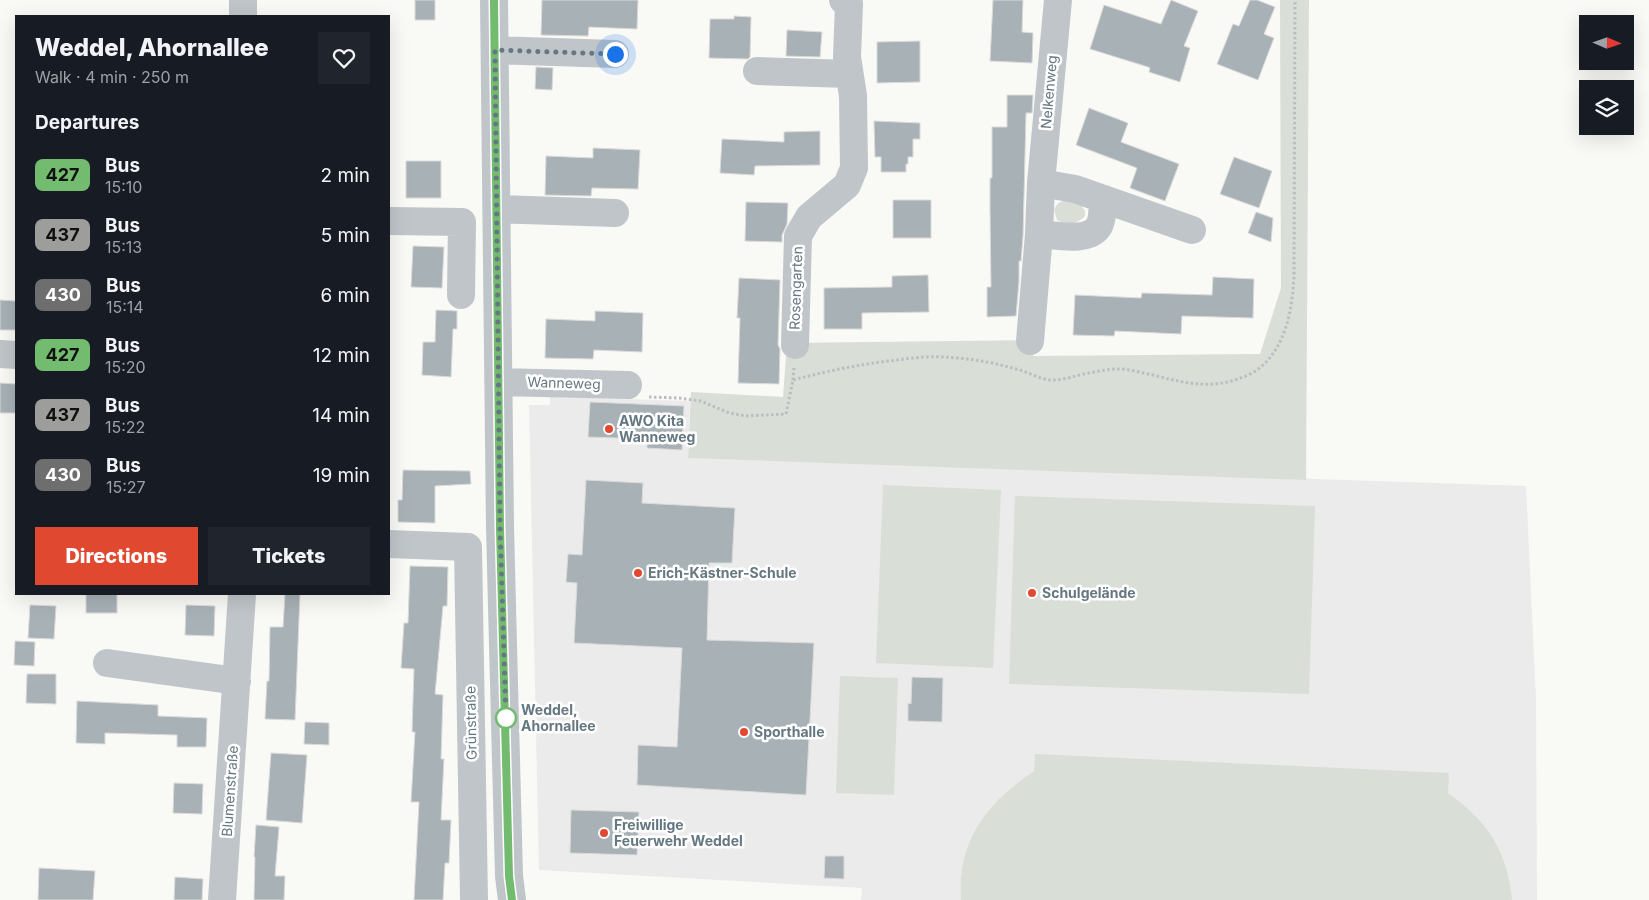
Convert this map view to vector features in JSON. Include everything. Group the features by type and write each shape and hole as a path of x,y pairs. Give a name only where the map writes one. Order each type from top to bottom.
{"street":[{"path":"243,0 243,15"},
{"path":"494,0 500,382 498,392 500,528 509,876 512,900"},
{"name":"Nelkenweg","path":"1030,341 1039,234 1041,183 1058,0"},
{"name":"Rosengarten","path":"795,345 798,236 809,217 846,185 854,168 853,96 847,57 847,1"},
{"path":"495,50 615,54"},
{"path":"757,71 849,74"},
{"path":"1041,183 1075,189 1192,230"},
{"path":"1039,234 1083,237 1090,234 1100,225 1104,199"},
{"path":"497,209 615,213"},
{"path":"390,221 462,222 461,295"},
{"path":"0,354 15,355"},
{"name":"Wanneweg","path":"500,382 628,385"},
{"name":"Grünstraße","path":"390,544 468,547 474,900"},
{"name":"Blumenstraße","path":"222,900 242,595"},
{"path":"107,663 237,681"}],"path":[{"path":"786,414 793,380 830,370 915,358 940,356 988,363 1018,369 1046,380 1062,380 1089,373 1122,369 1191,385 1208,385 1234,380 1251,373 1262,365 1275,351 1283,334 1289,319 1293,297 1294,0"}],"shaded area":[{"path":"1280,0 1309,0 1306,480 688,458 691,392 783,397 787,343 1034,340 1033,356 1260,354 1281,288"},
{"path":"1068,200 1079,202 1085,211 1085,216 1079,221 1064,223 1057,220 1054,210 1056,206"},
{"name":"Schulgelände","path":"550,397 690,401 688,458 1526,486 1536,700 1537,900 861,900 862,888 539,870 529,405 550,405"},
{"path":"883,485 1001,490 993,668 876,663"},
{"path":"1015,496 1315,506 1309,694 1009,684"},
{"path":"840,676 898,678 894,795 836,793"},
{"path":"1035,754 1449,773 1448,793 1485,826 1500,852 1506,866 1512,900 961,900 961,879 964,859 978,825 1002,796 1034,771"}],"building":[{"path":"415,0 435,0 435,20 415,20"},
{"path":"542,0 638,0 637,29 589,27 588,36 541,35"},
{"path":"993,0 1023,0 1022,32 1033,33 1032,63 990,61"},
{"path":"1171,0 1198,11 1184,46 1190,48 1180,82 1149,72 1150,68 1148,67 1090,49 1104,5 1161,24"},
{"path":"1250,0 1257,0 1275,7 1264,34 1274,38 1258,80 1217,64 1233,24 1239,26"},
{"path":"734,16 751,17 750,57 748,59 709,58 710,19 734,19"},
{"path":"787,30 822,32 820,57 786,56"},
{"path":"920,41 920,82 877,83 877,42"},
{"path":"536,67 553,68 552,90 535,89"},
{"path":"1007,95 1033,95 1032,113 1026,113 1021,261 1019,261 1016,316 987,317 987,287 991,287 990,178 992,178 992,127 1007,127"},
{"path":"1089,108 1128,123 1121,142 1179,164 1165,201 1130,188 1137,168 1076,145"},
{"path":"874,121 920,123 920,139 913,139 913,157 908,157 906,172 881,172 881,157 875,157"},
{"path":"820,131 820,165 755,166 754,175 720,173 722,139 784,142 784,132"},
{"path":"593,148 640,150 638,189 592,188 591,196 545,195 546,156 593,158"},
{"path":"1234,157 1272,171 1259,208 1220,194"},
{"path":"406,161 441,161 441,198 406,198"},
{"path":"893,200 931,200 931,238 893,238"},
{"path":"746,202 788,203 787,224 782,235 782,242 745,241"},
{"path":"1256,212 1273,218 1271,242 1248,233"},
{"path":"413,246 444,247 442,288 411,287"},
{"path":"928,275 929,312 862,313 862,329 824,329 824,288 892,287 892,276"},
{"path":"1213,277 1254,279 1253,318 1182,316 1181,334 1115,331 1114,336 1073,335 1075,295 1141,298 1142,293 1212,295"},
{"path":"739,278 780,280 779,384 738,383 740,318 737,318"},
{"path":"0,300 15,301 15,330 0,330"},
{"path":"436,310 457,311 457,329 453,329 451,377 422,375 423,342 435,342"},
{"path":"595,311 643,313 642,352 594,350 593,359 545,358 546,319 595,321"},
{"path":"0,383 15,384 15,413 0,413"},
{"path":"590,402 684,406 682,450 647,448 647,439 588,437"},
{"path":"403,470 470,471 471,484 435,486 435,523 398,522 398,500 402,500"},
{"path":"586,480 643,483 642,503 735,508 732,563 709,563 707,640 814,643 806,795 637,785 638,745 677,747 682,648 574,643 577,583 566,582 568,554 582,555"},
{"path":"410,566 448,567 447,606 443,606 435,694 443,695 441,759 444,759 441,820 451,820 449,863 445,863 443,900 414,900 419,802 411,802 415,732 412,732 414,669 401,668 404,623 408,623"},
{"path":"86,595 117,595 117,613 86,613"},
{"path":"285,595 300,595 295,720 265,719 267,681 269,681 270,627 283,627"},
{"path":"30,605 56,606 54,639 28,638"},
{"path":"186,605 215,606 214,636 185,635"},
{"path":"15,641 35,642 34,666 14,665"},
{"path":"27,674 56,674 56,704 26,703"},
{"path":"912,677 943,678 942,722 908,721 908,703 911,704"},
{"path":"77,701 158,705 158,716 207,718 206,747 177,747 177,735 105,733 105,744 76,743"},
{"path":"305,722 329,723 329,745 304,744"},
{"path":"271,753 307,755 302,823 266,820"},
{"path":"174,783 203,784 202,814 173,813"},
{"name":"Freiwillige Feuerwehr Weddel","path":"571,810 639,812 637,855 570,853"},
{"path":"256,825 279,827 275,876 285,876 284,900 254,900"},
{"path":"825,856 844,856 844,879 824,878"},
{"path":"39,868 95,871 93,900 38,900"},
{"path":"175,877 203,879 202,900 174,900"}],"bus line":[{"name":"427","path":"494,0 500,382 498,392 500,528 509,876 512,900"}],"place":[{"name":"AWO Kita Wanneweg","path":"609,429"},
{"name":"Erich-Kästner-Schule","path":"638,573"},
{"name":"Schulgelände","path":"1032,593"},
{"name":"Weddel, Ahornallee","path":"506,718"},
{"name":"Sporthalle","path":"744,732"},
{"name":"Freiwillige Feuerwehr Weddel","path":"604,833"}],"route":[{"path":"506,718 500,528 498,392 500,382 495,50 615,54"}]}
